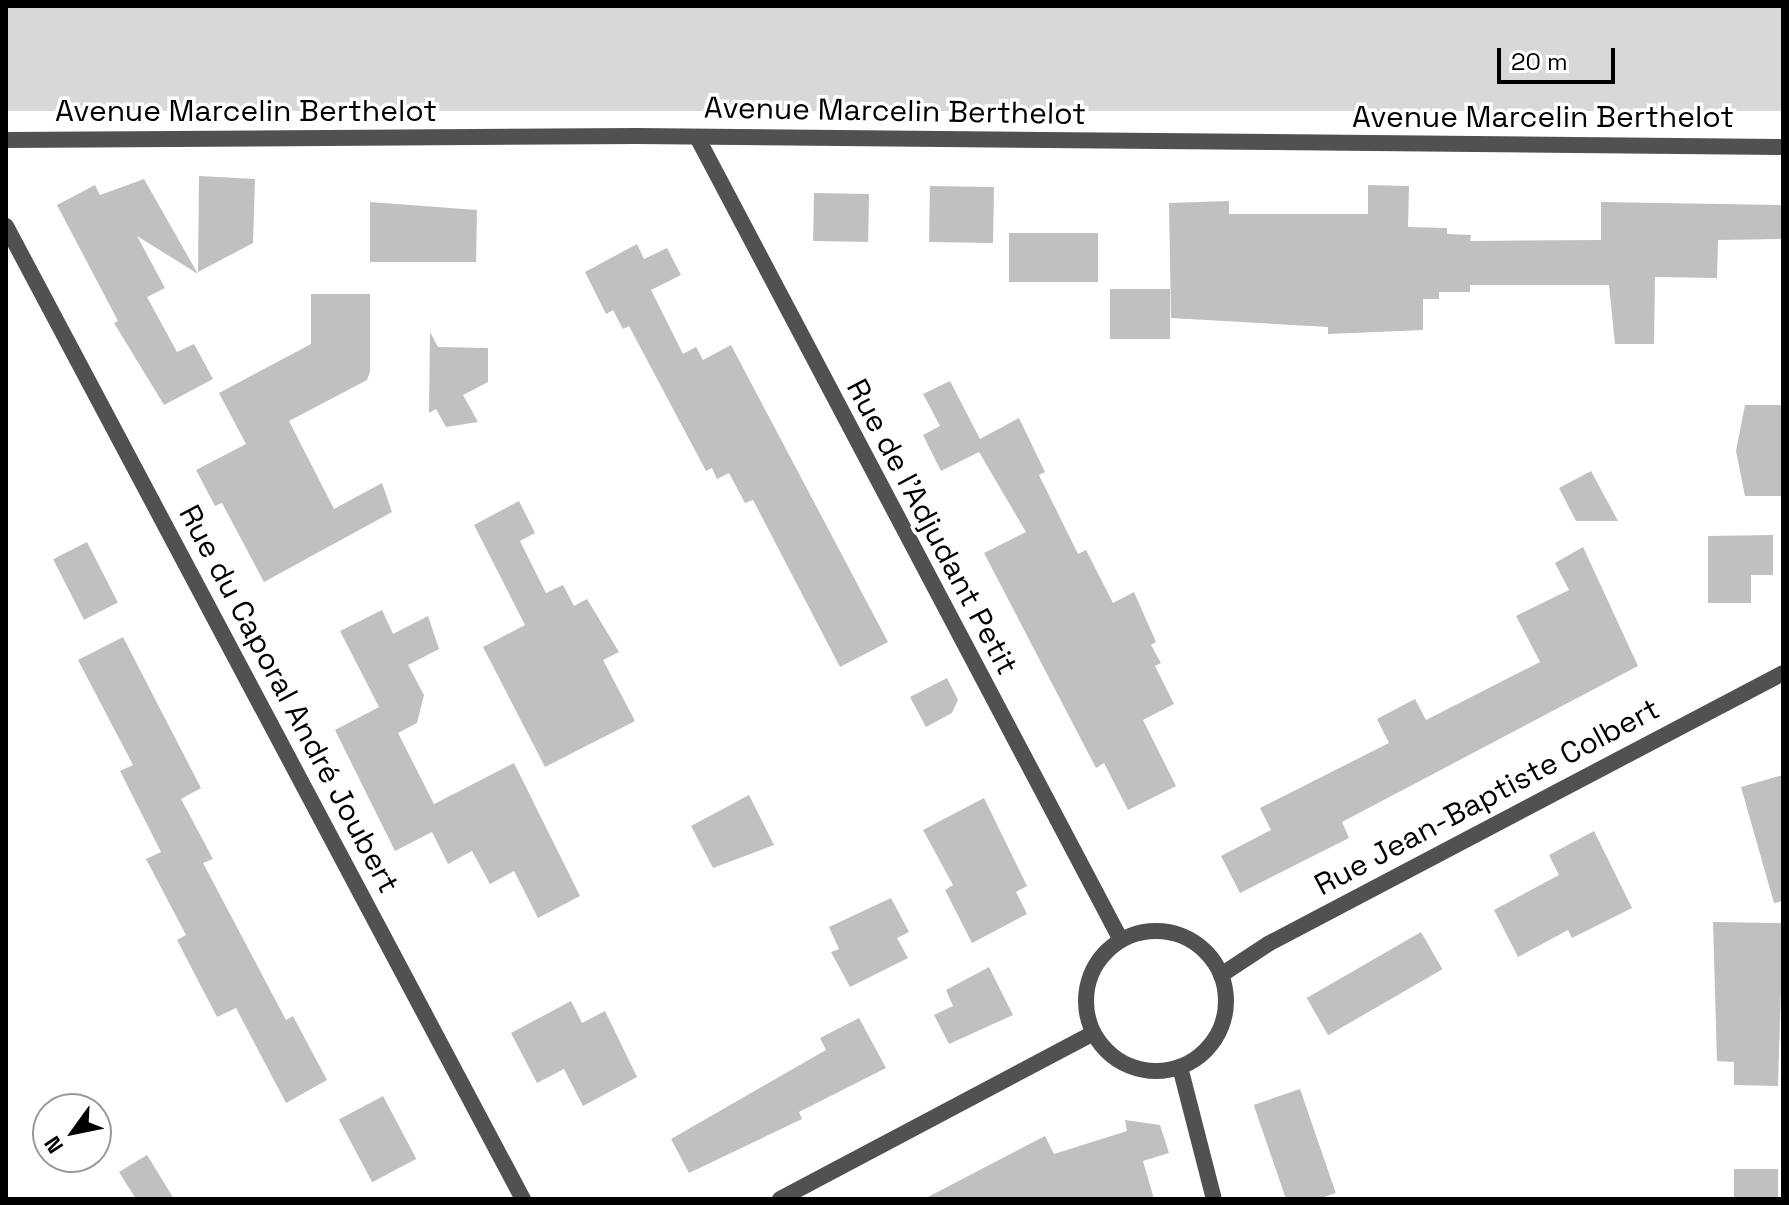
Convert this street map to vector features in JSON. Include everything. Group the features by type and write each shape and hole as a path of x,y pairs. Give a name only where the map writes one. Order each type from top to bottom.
{"street":[{"name":"Avenue Marcelin Berthelot","path":"6,140 697,137 1783,147"},
{"name":"Rue de l'Adjudant Petit","path":"697,137 1121,940"},
{"name":"Rue du Caporal André Joubert","path":"6,226 523,1199"},
{"name":"Rue Jean-Baptiste Colbert","path":"1221,975 1268,944 1783,673"},
{"path":"1144,932 1190,940 1221,975 1224,1019 1207,1048 1180,1067 1160,1071 1121,1062 1093,1033 1086,991 1093,970 1121,940 1144,932"},
{"path":"780,1199 1093,1033"},
{"path":"1180,1067 1214,1199"}],"shaded area":[{"path":"6,6 1783,6 1783,111 6,111"}],"building":[{"path":"199,176 255,179 253,243 198,272"},
{"path":"144,179 198,274 137,236 165,288 147,297 177,352 194,344 213,379 164,405 114,323 118,321 57,205 95,185 100,195"},
{"path":"1368,185 1409,186 1408,227 1447,228 1447,234 1471,235 1470,241 1601,240 1601,202 1783,205 1783,239 1718,240 1717,278 1655,277 1654,344 1615,344 1609,285 1470,285 1470,292 1439,292 1439,299 1423,299 1423,330 1328,334 1328,327 1171,318 1169,203 1229,201 1229,214 1368,214"},
{"path":"930,186 994,187 993,243 929,242"},
{"path":"814,193 869,194 868,242 813,241"},
{"path":"370,202 477,210 476,262 370,262"},
{"path":"1009,233 1098,233 1098,282 1009,282"},
{"path":"637,244 644,259 667,248 681,275 651,290 683,354 696,347 703,360 731,345 888,642 840,667 753,500 745,503 729,473 717,479 712,468 706,471 629,326 623,329 613,310 606,314 585,272"},
{"path":"1110,289 1170,289 1170,339 1110,339"},
{"path":"311,294 370,294 370,372 367,380 289,421 334,509 382,483 392,512 264,582 222,503 215,506 196,470 246,444 219,393 311,344"},
{"path":"430,332 438,347 488,348 488,382 463,395 478,422 446,427 436,409 429,413"},
{"path":"950,381 980,439 1019,418 1045,472 1039,475 1078,554 1086,550 1113,603 1134,592 1156,642 1151,645 1161,663 1155,666 1174,704 1143,720 1176,786 1128,810 1104,763 1096,768 984,553 1026,532 979,452 941,471 923,435 940,426 923,394"},
{"path":"1745,405 1783,405 1783,496 1745,496 1736,451"},
{"path":"1591,471 1618,521 1576,521 1559,488"},
{"path":"519,501 535,533 520,541 546,593 563,585 574,606 587,599 619,652 603,660 635,721 545,767 483,647 525,625 474,525"},
{"path":"1773,535 1773,575 1751,575 1751,603 1708,603 1708,536"},
{"path":"87,542 118,603 84,620 53,559"},
{"path":"1583,547 1638,666 1342,822 1349,838 1240,893 1221,856 1271,830 1260,808 1389,743 1377,719 1415,699 1426,720 1540,662 1516,616 1569,590 1555,563"},
{"path":"382,610 393,634 428,616 439,649 408,665 424,695 417,723 398,733 434,804 514,763 580,896 538,918 514,871 490,884 472,851 448,864 432,832 395,851 335,730 379,707 340,631"},
{"path":"123,637 201,788 181,799 213,859 203,863 286,1020 293,1016 327,1080 286,1103 236,1008 217,1017 177,940 186,935 146,859 161,852 120,771 133,765 78,660"},
{"path":"947,678 958,700 952,713 926,727 910,697"},
{"path":"1783,775 1783,901 1774,903 1741,787"},
{"path":"749,795 774,845 713,868 691,826"},
{"path":"984,798 1027,886 1016,892 1027,914 972,943 945,890 953,885 923,830"},
{"path":"1594,831 1632,908 1572,938 1568,930 1518,957 1494,910 1559,875 1549,855"},
{"path":"891,898 909,932 897,938 908,958 850,987 831,952 839,949 829,927"},
{"path":"1713,922 1783,923 1778,1086 1734,1085 1734,1062 1717,1061"},
{"path":"1421,932 1442,969 1328,1035 1307,998"},
{"path":"989,967 1013,1015 949,1044 934,1015 953,1006 946,990"},
{"path":"571,1001 582,1023 605,1011 637,1077 583,1106 564,1069 537,1083 511,1033"},
{"path":"859,1018 886,1068 799,1112 802,1119 689,1173 671,1139 826,1050 820,1038"},
{"path":"1300,1089 1336,1193 1318,1199 1286,1199 1254,1105"},
{"path":"383,1096 416,1159 372,1182 339,1119"},
{"path":"1125,1120 1160,1125 1169,1153 1143,1161 1154,1199 924,1199 1045,1136 1054,1154 1127,1131"},
{"path":"147,1155 174,1199 136,1199 119,1172"},
{"path":"1734,1169 1778,1169 1778,1199 1734,1199"}]}
